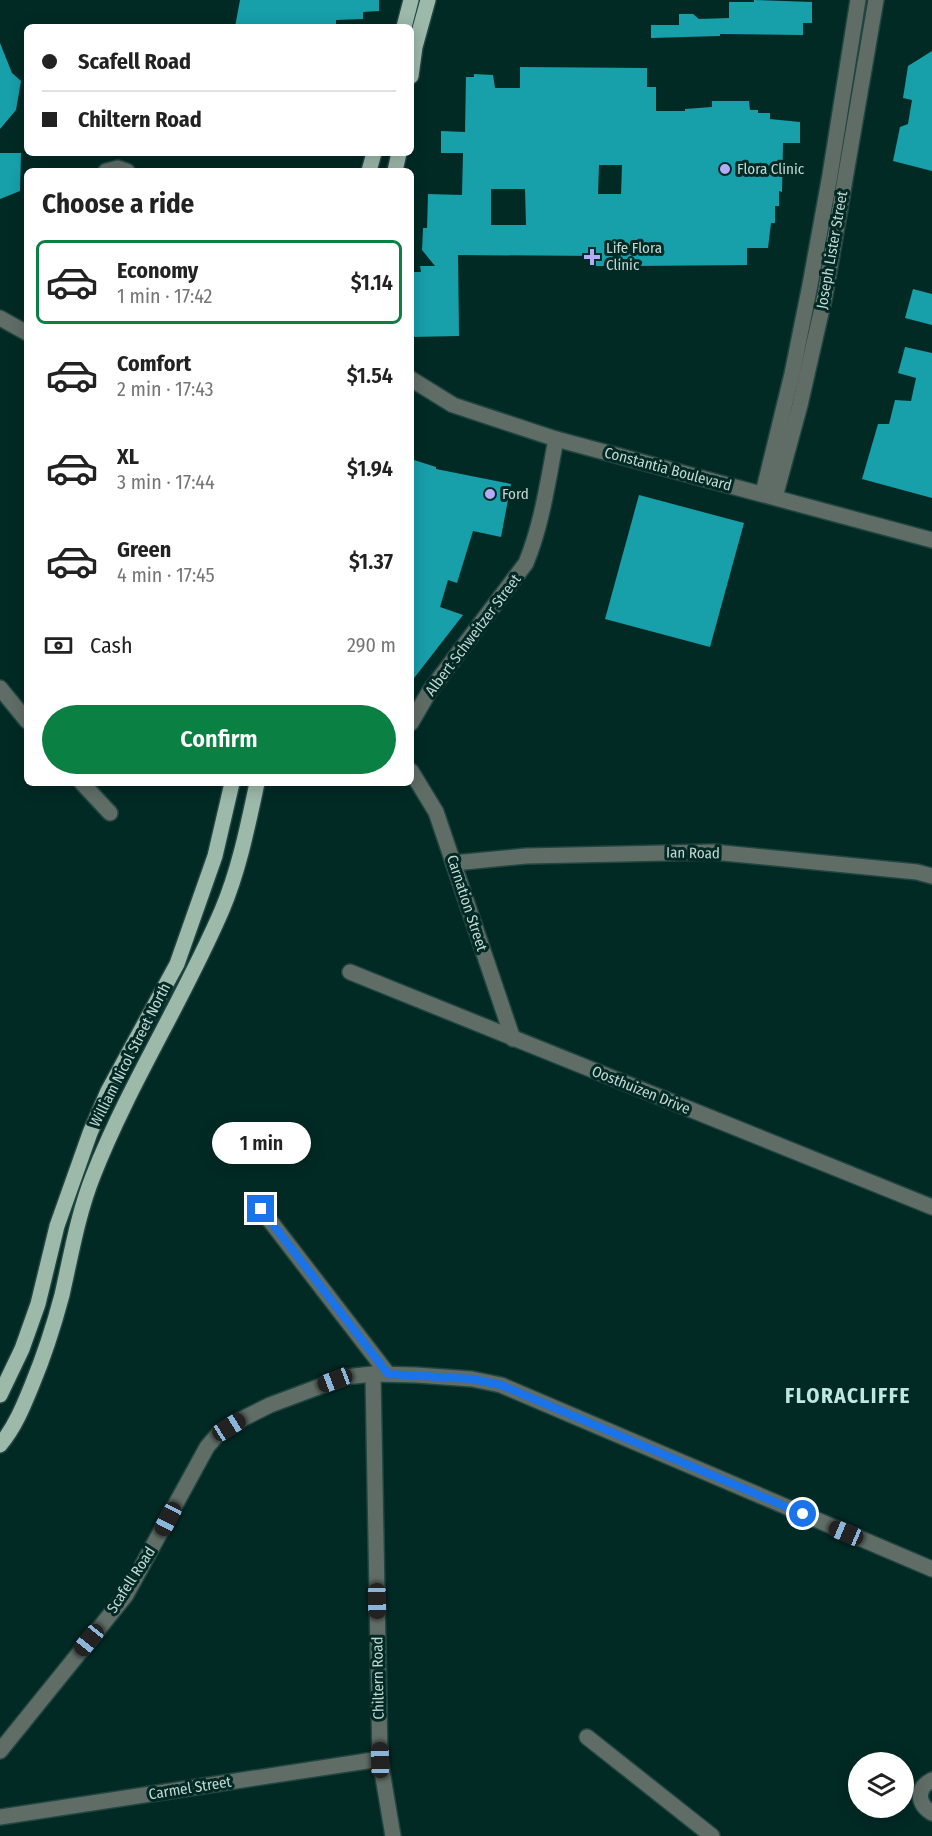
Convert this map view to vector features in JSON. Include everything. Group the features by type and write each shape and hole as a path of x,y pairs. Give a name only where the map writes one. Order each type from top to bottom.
{"main road":[{"path":"405,24 411,0"},
{"path":"414,54 428,0"},
{"name":"William Nicol Street North","path":"0,1395 22,1349 38,1304 57,1226 90,1133 108,1091 177,964 215,856 231,786"},
{"name":"William Nicol Street North","path":"0,1445 9,1435 22,1410 43,1356 89,1189 118,1115 197,964 223,908 239,858 256,786"}],"street":[{"name":"Joseph Lister Street","path":"769,495 830,175 858,0"},
{"name":"Joseph Lister Street","path":"769,495 801,405 825,295 876,0"},
{"path":"0,318 24,331"},
{"name":"Constantia Boulevard","path":"414,381 453,405 556,439 932,540"},
{"name":"Albert Schweitzer Street","path":"414,718 429,692 526,563 533,546 545,499 556,439"},
{"path":"0,688 24,717"},
{"name":"Carnation Street","path":"414,776 436,812 513,1039"},
{"path":"85,786 110,813"},
{"name":"Ian Road","path":"454,863 507,857 713,852 917,872 932,876"},
{"name":"Oosthuizen Drive","path":"350,972 932,1207"},
{"path":"261,1209 380,1374"},
{"name":"Scafell Road","path":"0,1750 126,1594 212,1440 244,1418 270,1405 335,1380 380,1374 472,1379 501,1385 932,1569"},
{"name":"Chiltern Road","path":"380,1374 380,1760 393,1836"},
{"path":"587,1737 712,1836"},
{"name":"Carmel Street","path":"0,1817 380,1760"},
{"path":"932,1780 923,1786 920,1796 921,1803 932,1812"}],"building":[{"path":"240,0 379,0 379,11 363,12 363,19 336,20 336,24 236,24"},
{"path":"754,0 812,2 812,23 803,23 803,35 720,34 720,36 651,38 651,25 679,25 679,14 693,14 699,19 729,18 729,2 754,2"},
{"path":"0,43 12,73 21,81 16,110 0,129"},
{"path":"932,51 932,171 893,161 900,127 908,124 912,100 903,98 908,66"},
{"name":"Flora Clinic","path":"520,67 647,68 647,87 656,87 656,111 685,111 685,109 712,107 712,101 749,101 750,110 770,113 770,119 800,122 800,143 783,143 782,192 779,191 779,206 775,206 775,223 771,223 768,248 747,248 747,265 634,266 632,270 622,270 620,266 596,266 596,256 458,255 459,336 414,337 414,272 421,272 420,266 435,266 422,250 423,228 427,228 428,194 462,195 463,153 441,153 441,131 465,132 466,77 474,77 474,74 493,75 495,88 520,88","holes":["599,165 622,165 621,194 598,194","491,189 525,189 526,225 491,225"]},
{"path":"0,153 21,153 20,191 0,199"},
{"path":"913,289 932,294 932,325 905,318"},
{"path":"905,347 932,353 932,498 862,479 878,424 889,424 895,400 911,401 916,378 898,373"},
{"path":"414,460 436,467 436,469 511,484 501,537 473,531 457,583 448,580 440,607 463,615 414,678"},
{"path":"639,495 744,523 710,647 605,619"}],"place":[{"name":"Flora Clinic","path":"725,169"},
{"name":"Life Flora Clinic","path":"592,257"},
{"name":"Ford","path":"490,494"}],"district":[{"name":"FLORACLIFFE","path":"848,1396"}],"route":[{"path":"261,1209 388,1374 472,1379 501,1385 803,1514"}]}
